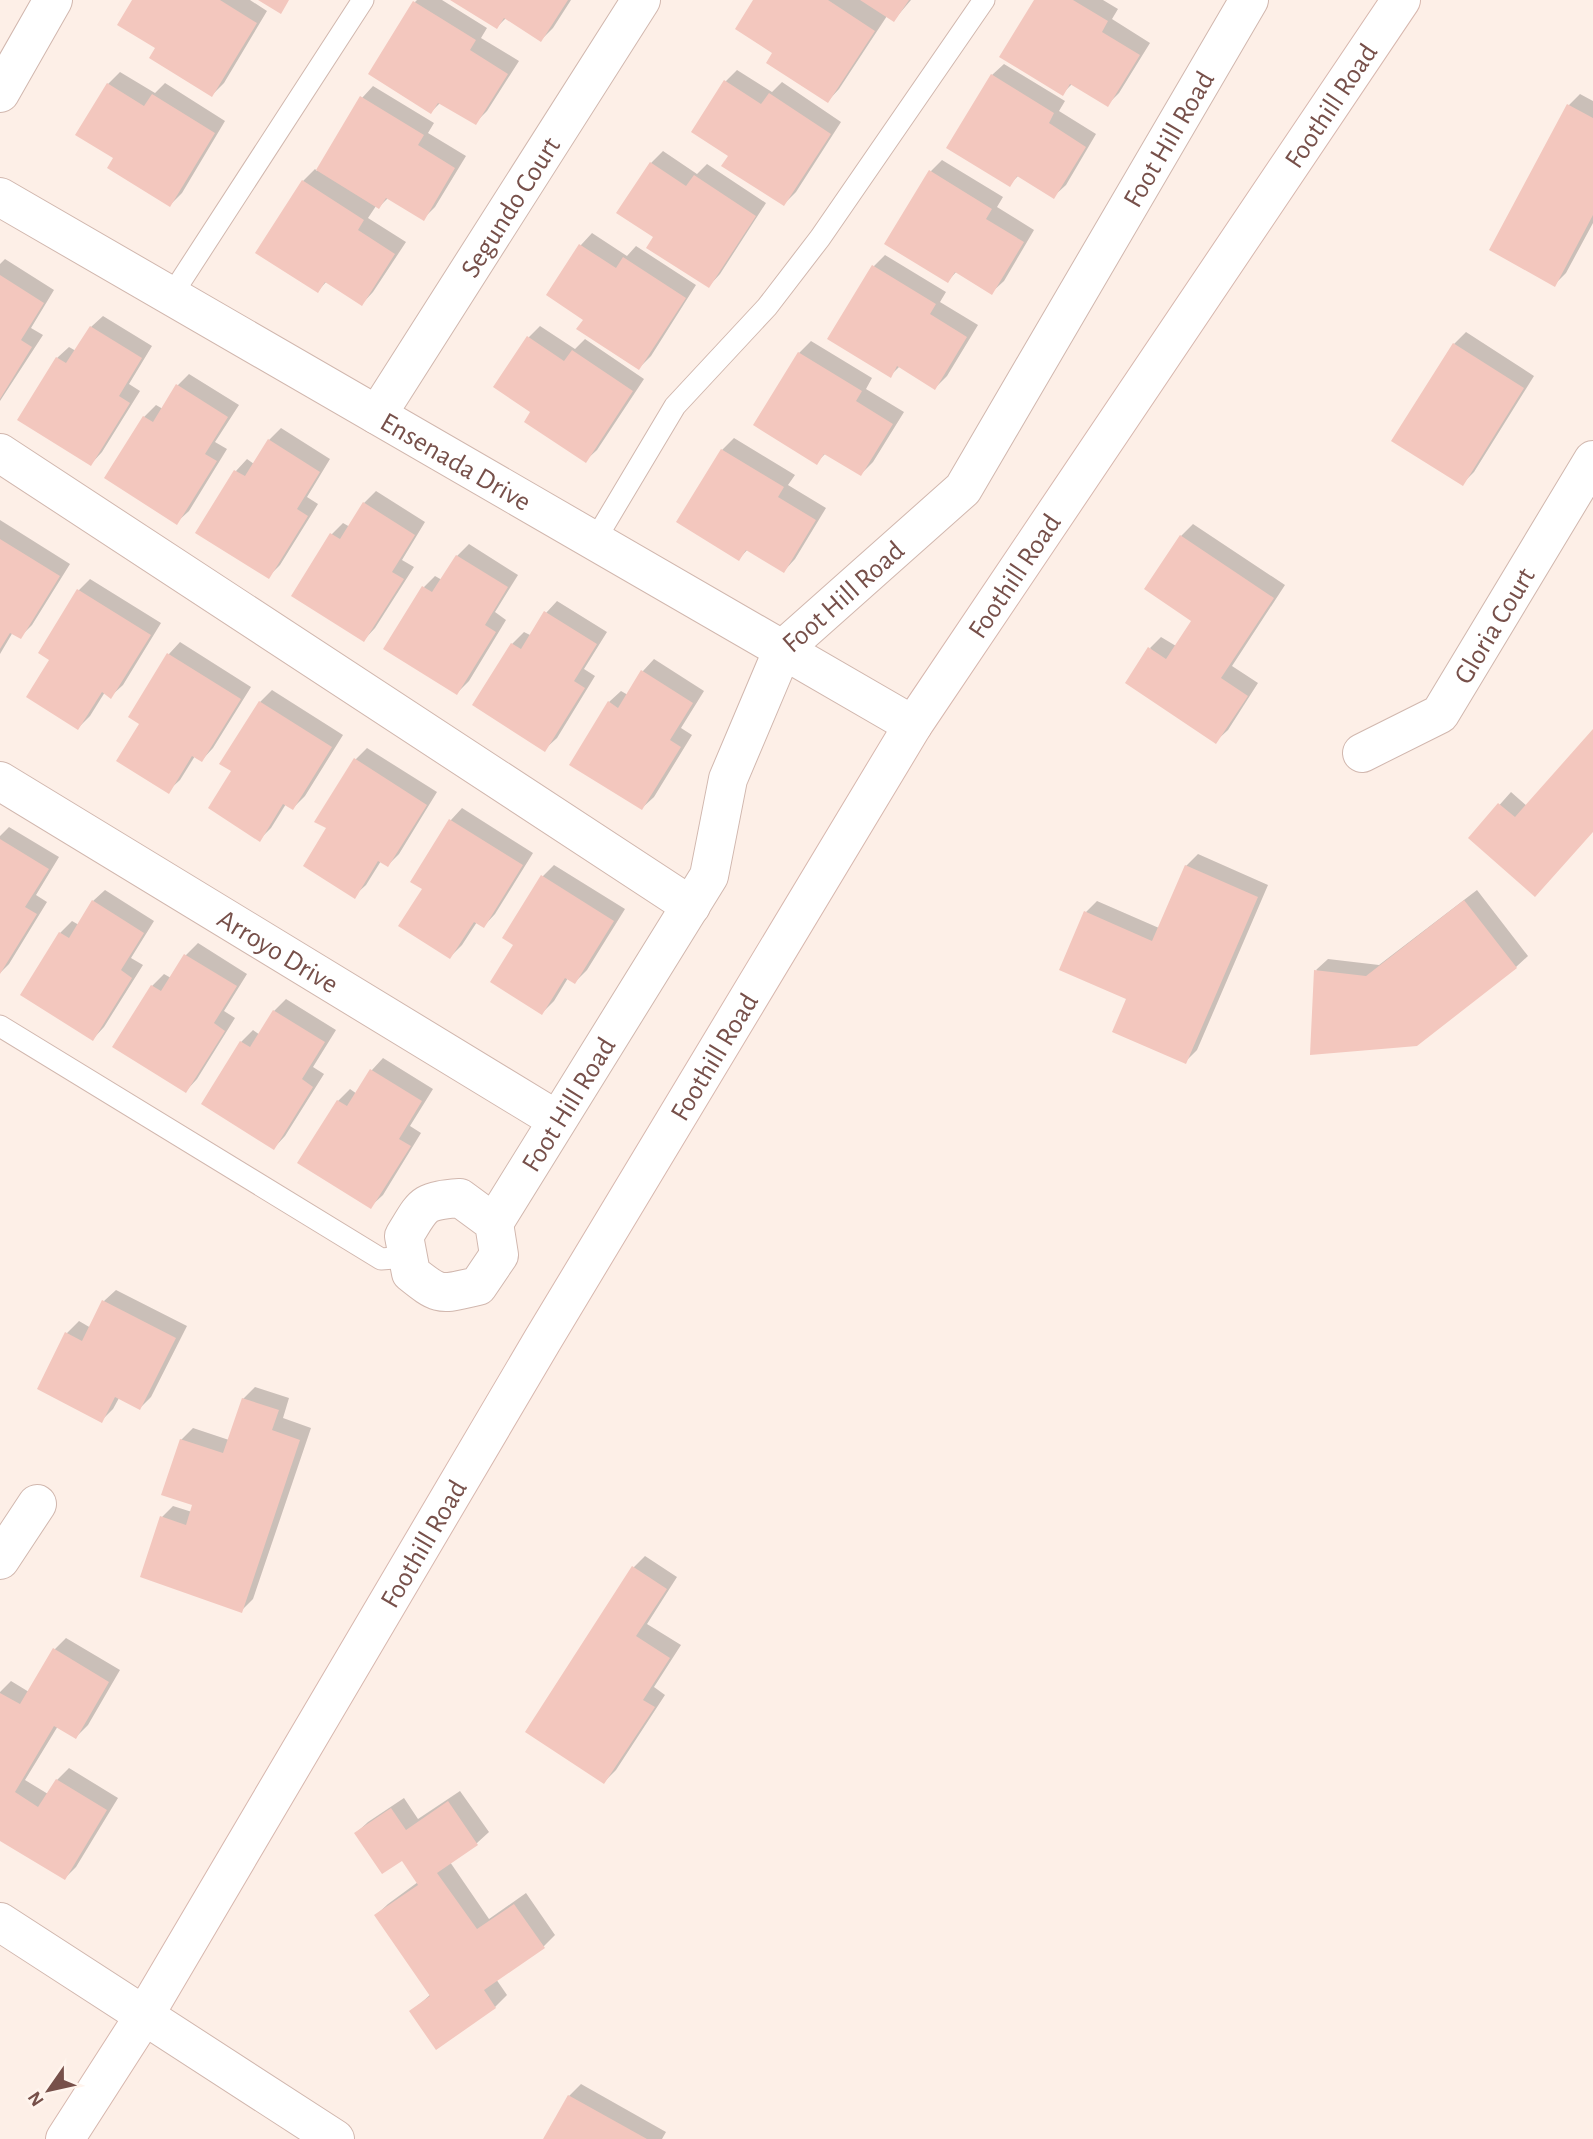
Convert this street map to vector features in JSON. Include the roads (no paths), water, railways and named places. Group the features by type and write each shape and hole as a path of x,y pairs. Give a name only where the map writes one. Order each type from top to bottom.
{"street":[{"path":"0,93 53,0"},
{"name":"Segundo Court","path":"377,415 641,0"},
{"name":"Foot Hill Road","path":"494,1223 709,876 728,779 783,649 962,489 1249,0"},
{"name":"Foothill Road","path":"65,2139 144,2016 542,1341 913,724 1401,0"},
{"name":"Ensenada Drive","path":"0,197 913,724"},
{"path":"0,453 691,906"},
{"name":"Gloria Court","path":"1362,753 1440,714 1593,460"},
{"name":"Arroyo Drive","path":"0,781 557,1120"},
{"path":"460,1198 494,1223 499,1255 478,1286 442,1293 432,1290 411,1273 408,1257 404,1236 424,1205 434,1200 460,1198"},
{"path":"0,1560 37,1504"},
{"path":"0,1922 335,2139"}],"lane":[{"path":"171,296 363,0"},
{"path":"594,540 675,406 767,307 820,238 984,0"},
{"path":"0,1026 382,1259 408,1257"}]}
